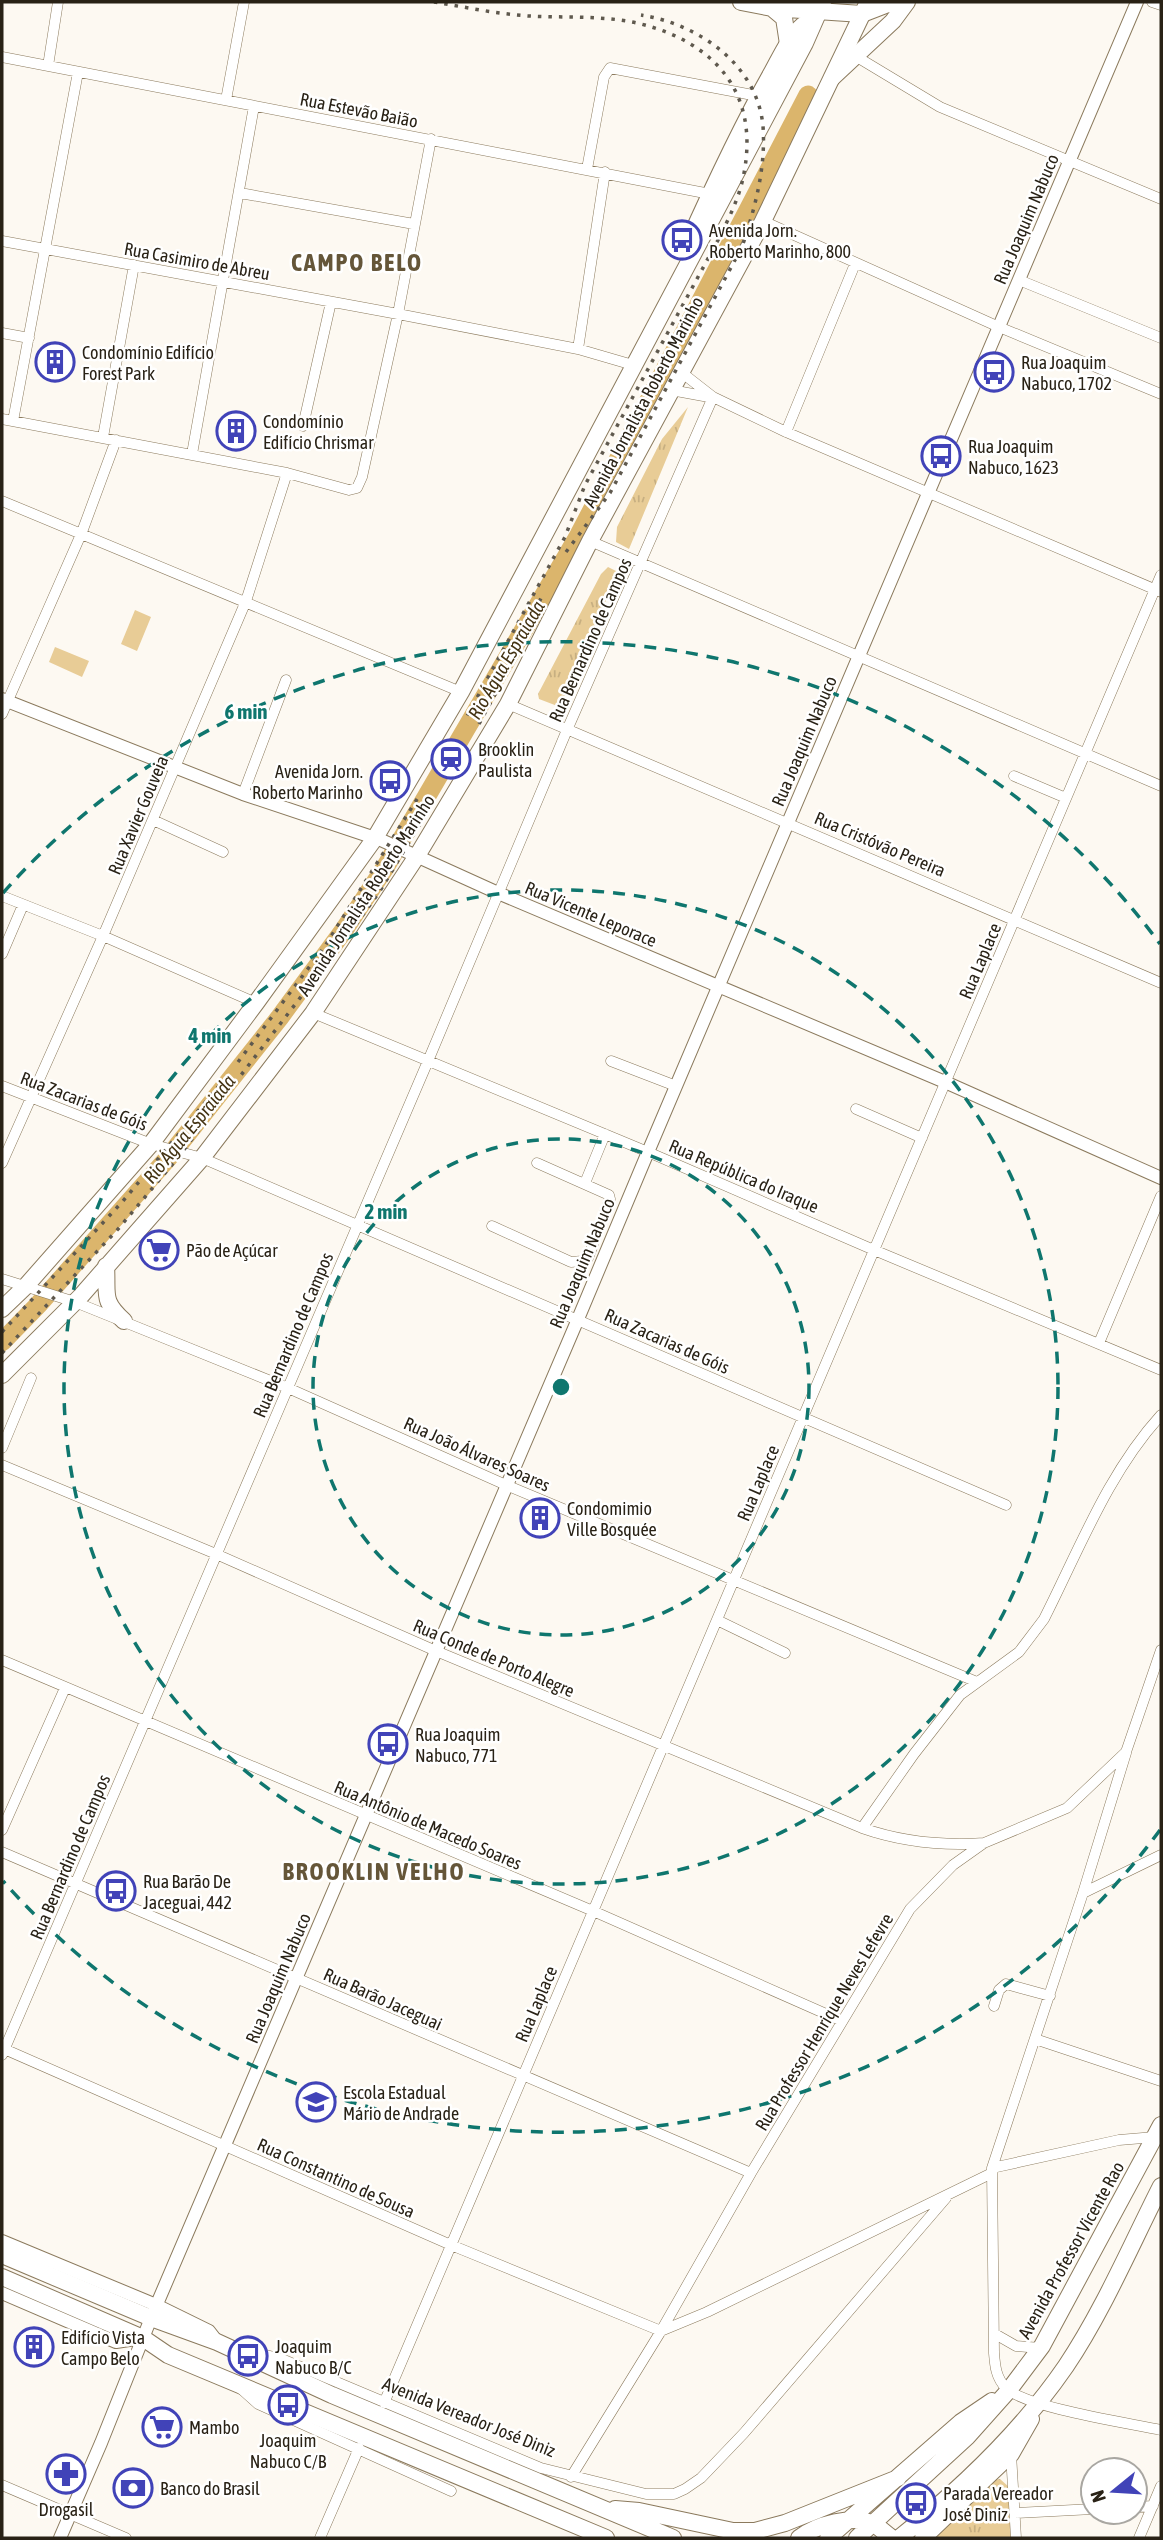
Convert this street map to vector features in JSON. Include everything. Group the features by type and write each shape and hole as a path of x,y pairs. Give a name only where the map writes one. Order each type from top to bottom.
{"main road":[{"path":"741,2 818,13 893,2"},
{"path":"851,53 893,21 907,2"},
{"path":"772,8 784,18 788,44"},
{"path":"851,53 865,8"},
{"path":"667,305 667,285 758,96 788,44 803,25 818,13"},
{"name":"Avenida Jornalista Roberto Marinho","path":"2,1309 27,1287 156,1145 256,1003 378,839 461,692 667,305 818,13"},
{"name":"Avenida Jornalista Roberto Marinho","path":"2,1375 106,1266 199,1157 313,1013 508,704 590,541 763,221 831,78 851,53"},
{"path":"106,1266 107,1302 111,1310 124,1321"},
{"name":"Avenida Professor Vicente Rao","path":"857,2538 968,2436 1009,2390 1040,2348 1158,2131"},
{"path":"899,2538 964,2484 1038,2403 1067,2364 1090,2325 1161,2186"},
{"name":"Avenida Vereador José Diniz","path":"2,2255 154,2312 244,2355 495,2465 606,2508 673,2538"},
{"path":"2,2277 143,2338 169,2354 237,2384 605,2538"},
{"name":"Avenida Professor Vicente Rao","path":"828,2538 961,2422 1009,2390"},
{"path":"923,2538 1011,2454 1026,2433 1038,2403"},
{"path":"606,2508 639,2511 733,2531 755,2531 785,2523 898,2478"},
{"path":"556,2517 578,2538"},
{"path":"799,2538 813,2530 850,2520 873,2524 892,2538"}],"street":[{"path":"48,66 58,2"},
{"path":"226,100 244,2"},
{"name":"Rua Joaquim Nabuco","path":"60,2538 1138,2"},
{"path":"1152,2 1161,5"},
{"path":"851,53 940,107 1161,199"},
{"name":"Rua Estevão Baião","path":"2,57 710,194"},
{"path":"587,169 604,77 610,68 758,96"},
{"path":"13,421 47,250 78,72"},
{"path":"192,454 254,106"},
{"path":"2,419 287,473 349,490 357,488 362,477 398,314 431,139"},
{"path":"578,349 605,172"},
{"path":"240,193 414,224"},
{"path":"763,221 999,327 1161,394"},
{"name":"Rua Casimiro de Abreu","path":"2,241 578,349 633,365"},
{"path":"786,432 855,264"},
{"path":"103,437 134,265"},
{"path":"1019,280 1161,338"},
{"path":"303,426 331,302"},
{"path":"2,333 29,338"},
{"path":"681,372 713,397 786,432 1158,591"},
{"path":"671,390 713,397"},
{"name":"Rua Bernardino de Campos","path":"3,2051 428,1061 567,730 713,397"},
{"path":"3,705 82,532 116,440"},
{"name":"Rua Xavier Gouveia","path":"2,1163 103,936 246,601 287,473"},
{"path":"2,501 82,532 461,692"},
{"path":"590,541 1161,786"},
{"name":"Rua Laplace","path":"384,2403 1066,798 1158,591 1161,575"},
{"path":"243,794 286,680"},
{"name":"Rua Cristóvão Pereira","path":"508,704 1161,983"},
{"name":"Rua Vicente Leporace","path":"3,705 176,766 243,794 378,839 498,893 946,1082 1161,1178"},
{"path":"1014,776 1066,798"},
{"path":"153,820 223,852"},
{"path":"2,896 103,936 256,1003"},
{"path":"2,954 23,905"},
{"name":"Rua República do Iraque","path":"313,1013 1161,1370"},
{"path":"611,1061 676,1086"},
{"name":"Rua Zacarias de Góis","path":"2,1086 156,1145 199,1157 358,1223 1006,1505"},
{"path":"856,1109 922,1138"},
{"path":"585,1183 605,1134"},
{"path":"492,1226 571,1262 588,1258 610,1199 606,1192 537,1163"},
{"path":"1099,1343 1161,1196"},
{"name":"Rua João Álvares Soares","path":"2,1279 74,1301 288,1388 506,1485 977,1682"},
{"path":"2,1448 31,1378"},
{"path":"862,1828 960,1695 1018,1652 1044,1619 1119,1470 1141,1437 1161,1415"},
{"name":"Rua Conde de Porto Alegre","path":"2,1465 216,1554 436,1651 862,1828 916,1842 962,1845 984,1843"},
{"path":"717,1620 785,1653"},
{"name":"Rua Professor Henrique Neves Lefevre","path":"570,2477 661,2331 751,2174 910,1909 953,1865 984,1843 1067,1808 1126,1752 1161,1650"},
{"name":"Rua Antônio de Macedo Soares","path":"2,1660 842,2021"},
{"path":"2,1830 65,1688"},
{"path":"1126,1752 1050,1996 991,2171 994,2353 997,2374 1009,2390 1038,2403 1161,2430"},
{"name":"Rua Barão Jaceguai","path":"2,1852 751,2174"},
{"path":"1083,1893 1161,1855"},
{"path":"994,2006 999,1990 1006,1984 1050,1996"},
{"path":"1035,2039 1161,2081"},
{"name":"Rua Constantino de Sousa","path":"3,2051 451,2245 661,2331"},
{"path":"661,2331 707,2312 948,2195 991,2171 1158,2131"},
{"name":"Avenida Vereador José Diniz","path":"244,2355 262,2354 282,2359 541,2468 646,2494 674,2494 701,2478 744,2433 948,2195"},
{"name":"Avenida Vereador José Diniz","path":"2,2241 154,2312"},
{"path":"2,2293 117,2342 143,2338"},
{"path":"995,2334 1016,2346 1040,2348"},
{"path":"237,2384 258,2404 451,2491"},
{"path":"320,2538 359,2448"},
{"path":"1011,2454 1016,2538"},
{"path":"2,2485 126,2538"},
{"path":"1139,2538 1161,2486"},
{"path":"1149,2506 1153,2506"},
{"path":"1015,2513 1079,2510"}],"green space":[{"path":"688,407 629,549 616,542 617,527 662,439"},
{"path":"608,567 616,571 616,577 560,707 539,699 538,694 601,574"},
{"path":"135,610 151,617 137,651 121,644"},
{"path":"55,647 89,661 82,677 49,662"},
{"path":"1000,2479 1009,2487 1012,2538 934,2538 994,2480"}],"waterway":[{"name":"Rio Água Espraiada","path":"2,1342 168,1158 280,1017 344,930 386,866 579,535 808,95"}],"railway":[{"path":"434,2 517,15 614,19 668,33 691,44 711,59 726,76 738,96 745,119 747,145 737,200 717,242 585,485 565,537 467,716"},
{"path":"566,552 610,493 742,247 761,172 763,126 758,104 737,66 721,51 683,27 641,15"},
{"path":"479,724 512,663 541,598"},
{"path":"238,1062 325,946 419,796"},
{"path":"2,1353 119,1228 176,1160 380,891 433,802"},
{"path":"2,1332 123,1201 223,1081"}],"place":[{"name":"Avenida Jorn. Roberto Marinho, 800","path":"682,240"},
{"name":"Condomínio Edifício Forest Park","path":"55,362"},
{"name":"Rua Joaquim Nabuco, 1702","path":"994,372"},
{"name":"Condomínio Edifício Chrismar","path":"236,431"},
{"name":"Rua Joaquim Nabuco, 1623","path":"941,456"},
{"name":"Brooklin Paulista","path":"451,759"},
{"name":"Avenida Jorn. Roberto Marinho","path":"390,781"},
{"name":"Pão de Açúcar","path":"159,1250"},
{"name":"Condomimio Ville Bosquée","path":"540,1518"},
{"name":"Rua Joaquim Nabuco, 771","path":"388,1744"},
{"name":"Rua Barão De Jaceguai, 442","path":"116,1891"},
{"name":"Escola Estadual Mário de Andrade","path":"316,2102"},
{"name":"Edifício Vista Campo Belo","path":"34,2347"},
{"name":"Joaquim Nabuco B/C","path":"248,2356"},
{"name":"Joaquim Nabuco C/B","path":"288,2405"},
{"name":"Mambo","path":"162,2427"},
{"name":"Drogasil","path":"66,2474"},
{"name":"Banco do Brasil","path":"133,2488"},
{"name":"Parada Vereador José Diniz","path":"916,2503"}],"district":[{"name":"CAMPO BELO","path":"357,262"},
{"name":"BROOKLIN VELHO","path":"374,1871"}]}
